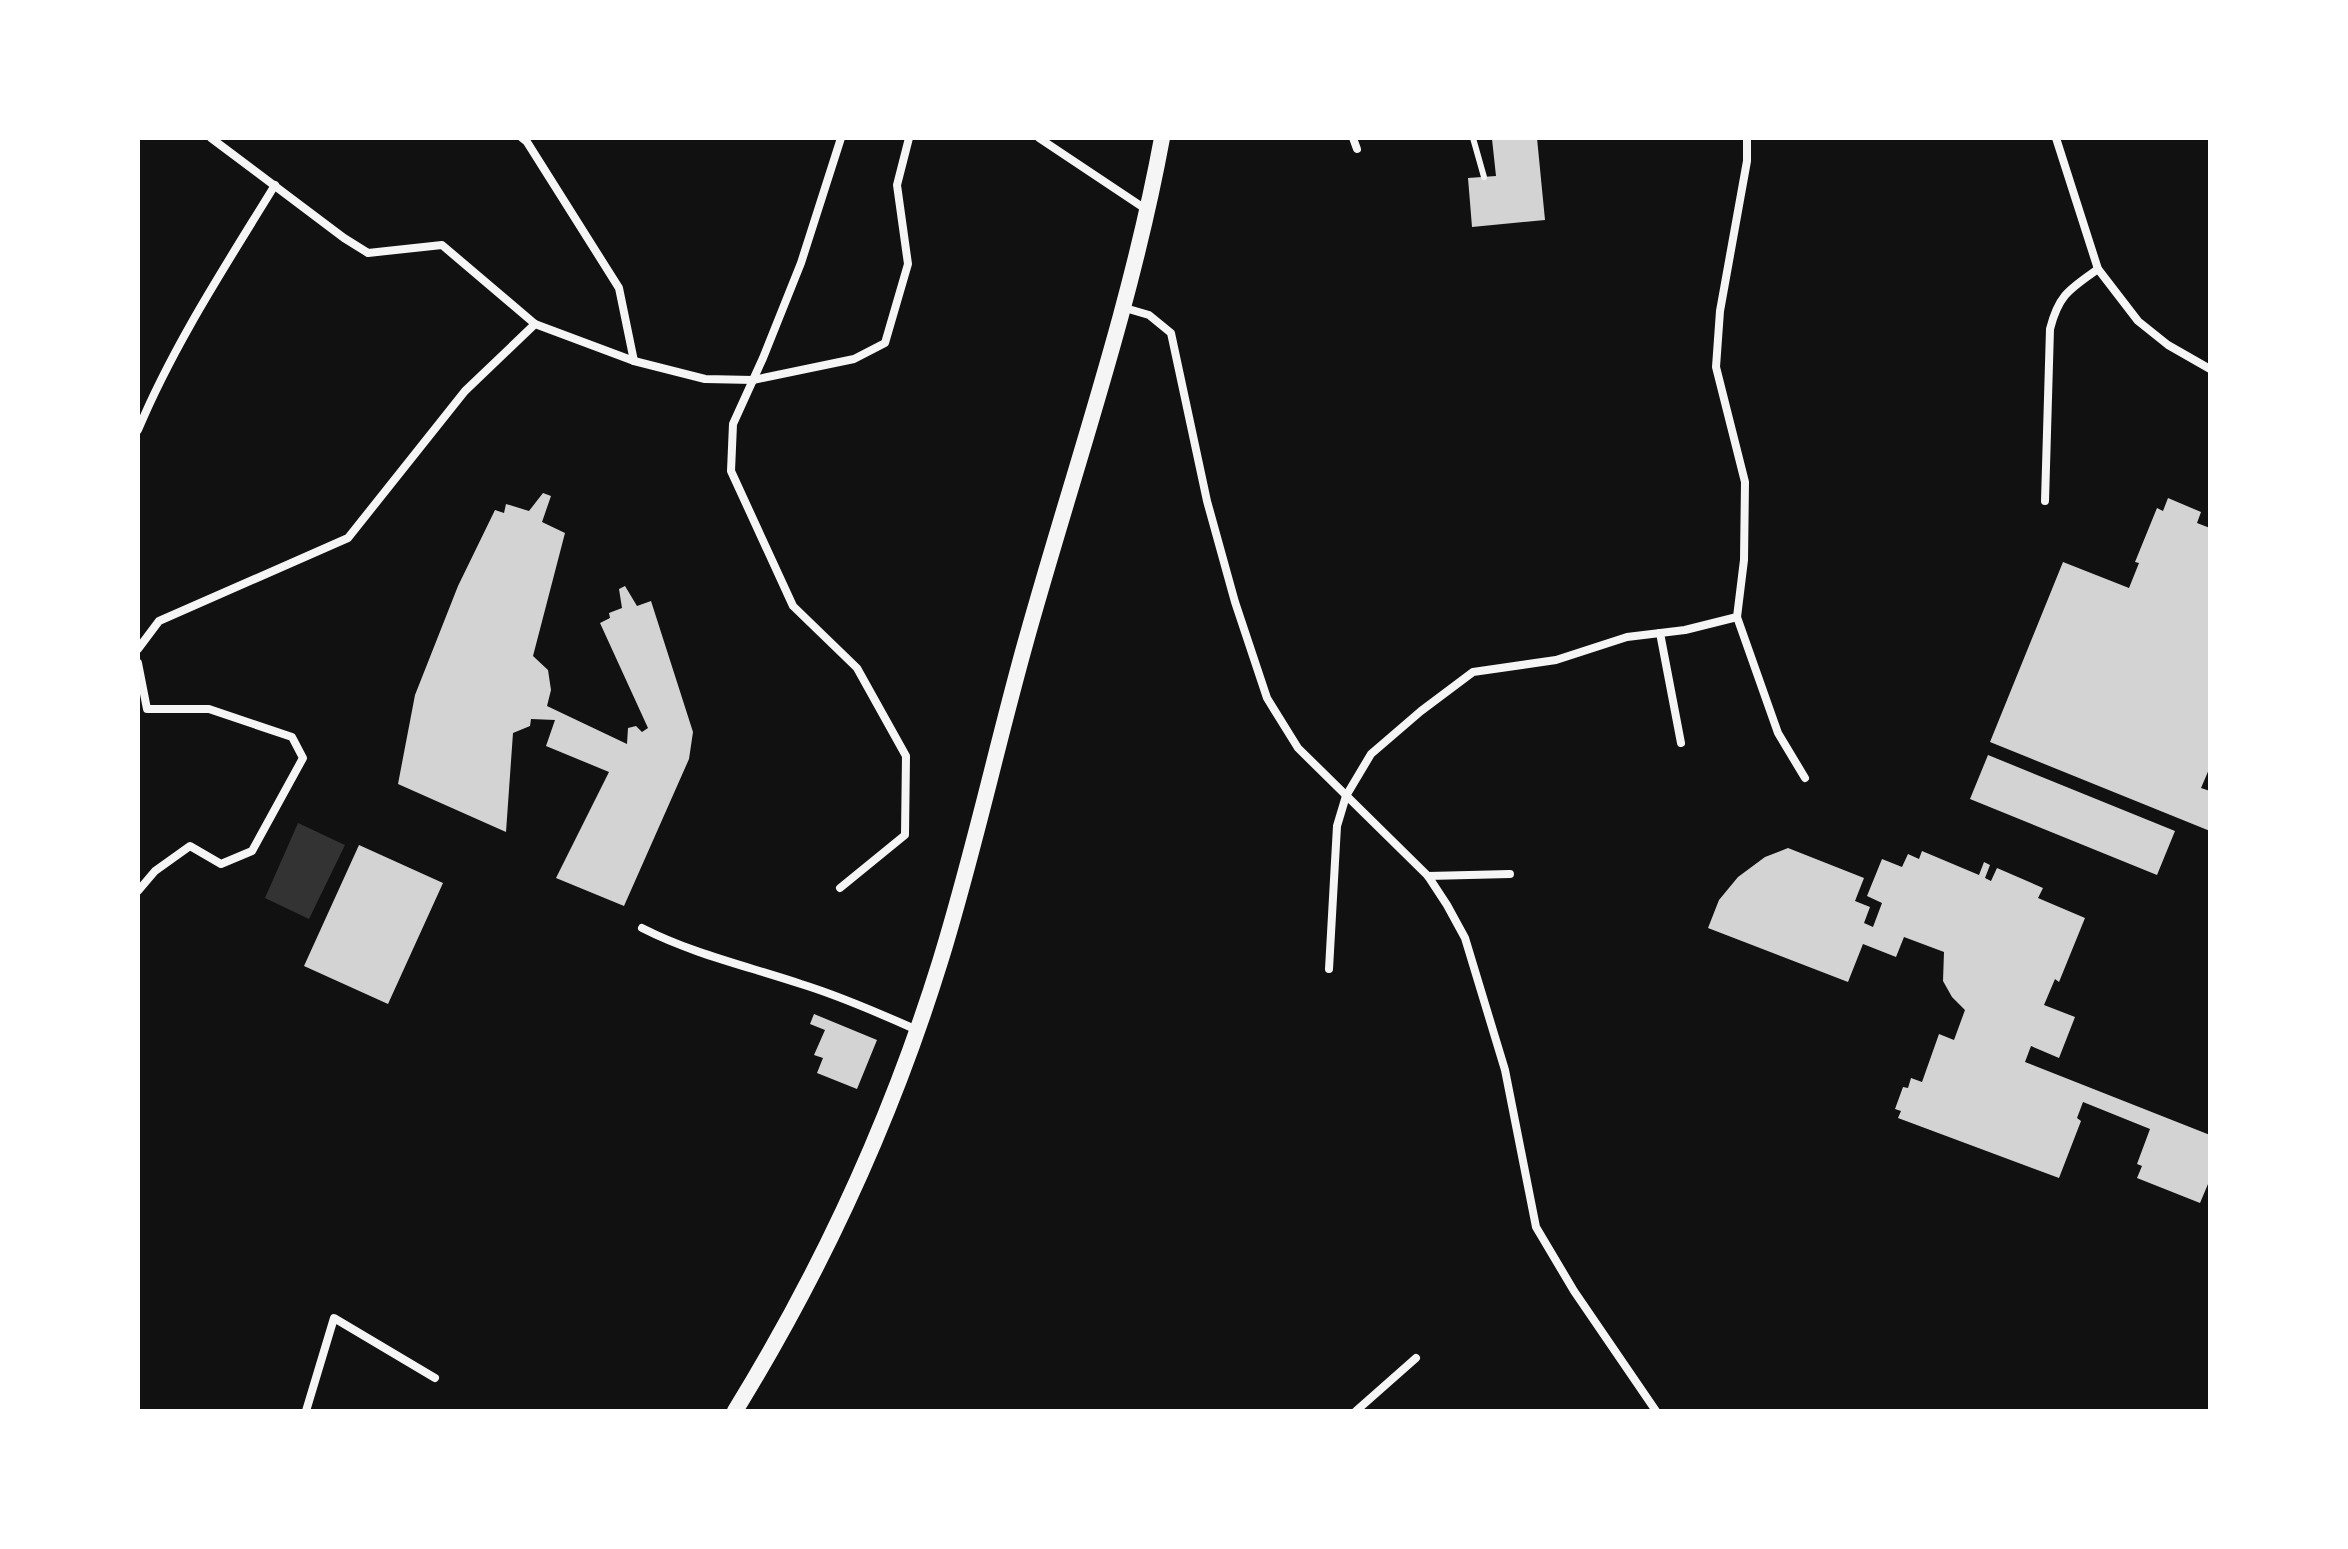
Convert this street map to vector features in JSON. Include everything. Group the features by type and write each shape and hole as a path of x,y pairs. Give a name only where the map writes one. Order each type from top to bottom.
{"main road":[{"path":"735,1411 798,1305 837,1230 917,1030 951,926 1027,637 1125,308 1162,138"}],"street":[{"path":"211,138 368,253 442,245 535,324 634,361 705,379 753,380 854,359 885,343 908,264 897,185 909,138"},
{"path":"522,138 619,288 634,361"},
{"path":"840,888 905,835 906,756 857,668 793,606 731,471 733,424 801,263 841,138"},
{"path":"1039,138 1148,210"},
{"path":"1353,138 1357,149"},
{"path":"1747,138 1747,161 1720,311 1716,367 1745,482 1744,560 1737,617 1778,733 1805,778"},
{"path":"2056,138 2098,269 2138,321 2168,345 2210,369"},
{"path":"138,430 154,391 200,307 275,185"},
{"path":"2045,501 2050,329 2056,304 2072,287 2098,269"},
{"path":"1125,308 1149,315 1171,333 1207,501 1235,602 1267,698 1298,748 1428,876 1465,938 1505,1070 1536,1227 1574,1291 1656,1411"},
{"path":"138,649 159,621 348,538 465,391 535,324"},
{"path":"1329,969 1337,826 1346,796 1371,754 1473,672 1556,660 1627,637 1737,617"},
{"path":"1660,633 1681,743"},
{"path":"138,663 147,709 209,709 292,737 303,758 252,851 221,864 190,846 155,871 138,891"},
{"path":"1428,876 1510,874"},
{"path":"642,928 673,944 802,984 917,1030"},
{"path":"306,1411 334,1318 435,1378"},
{"path":"1356,1411 1416,1358"}],"lane":[{"path":"1473,138 1484,177"}],"shaded area":[{"path":"298,823 345,845 309,919 265,898"}],"building":[{"path":"1537,138 1545,220 1472,227 1468,178 1496,176 1492,139"},
{"path":"543,493 551,496 542,522 565,533 533,656 548,670 551,690 547,706 627,744 628,728 636,726 642,732 648,728 600,623 610,618 609,613 622,608 619,589 625,586 637,606 651,601 693,732 689,759 624,906 556,878 609,772 546,746 555,720 531,719 530,726 513,733 506,832 398,784 415,695 458,586 495,510 504,513 506,504 529,511"},
{"path":"2168,498 2201,512 2197,523 2210,528 2210,767 2201,788 2210,791 2210,831 1990,742 2063,562 2129,588 2139,563 2135,562 2157,508 2163,511"},
{"path":"1988,755 2175,831 2157,875 1970,799"},
{"path":"359,845 443,883 388,1004 304,966"},
{"path":"1788,848 1864,878 1855,901 1870,907 1864,923 1873,927 1882,903 1867,896 1882,859 1902,867 1908,854 1919,859 1922,851 1979,875 1984,862 1990,865 1985,878 1991,881 1997,868 2043,888 2038,898 2085,918 2059,982 2055,979 2044,1005 2075,1017 2059,1058 2031,1046 2025,1062 2210,1135 2210,1185 2200,1203 2137,1178 2142,1166 2137,1164 2150,1129 2083,1102 2077,1118 2081,1121 2059,1178 1898,1118 1901,1111 1895,1109 1903,1087 1908,1088 1911,1078 1922,1082 1939,1034 1954,1040 1965,1010 1952,997 1943,981 1944,952 1904,937 1896,957 1863,944 1848,982 1708,928 1719,900 1738,877 1765,857"},
{"path":"814,1014 877,1040 857,1089 817,1073 823,1058 814,1055 825,1030 810,1024"}]}
